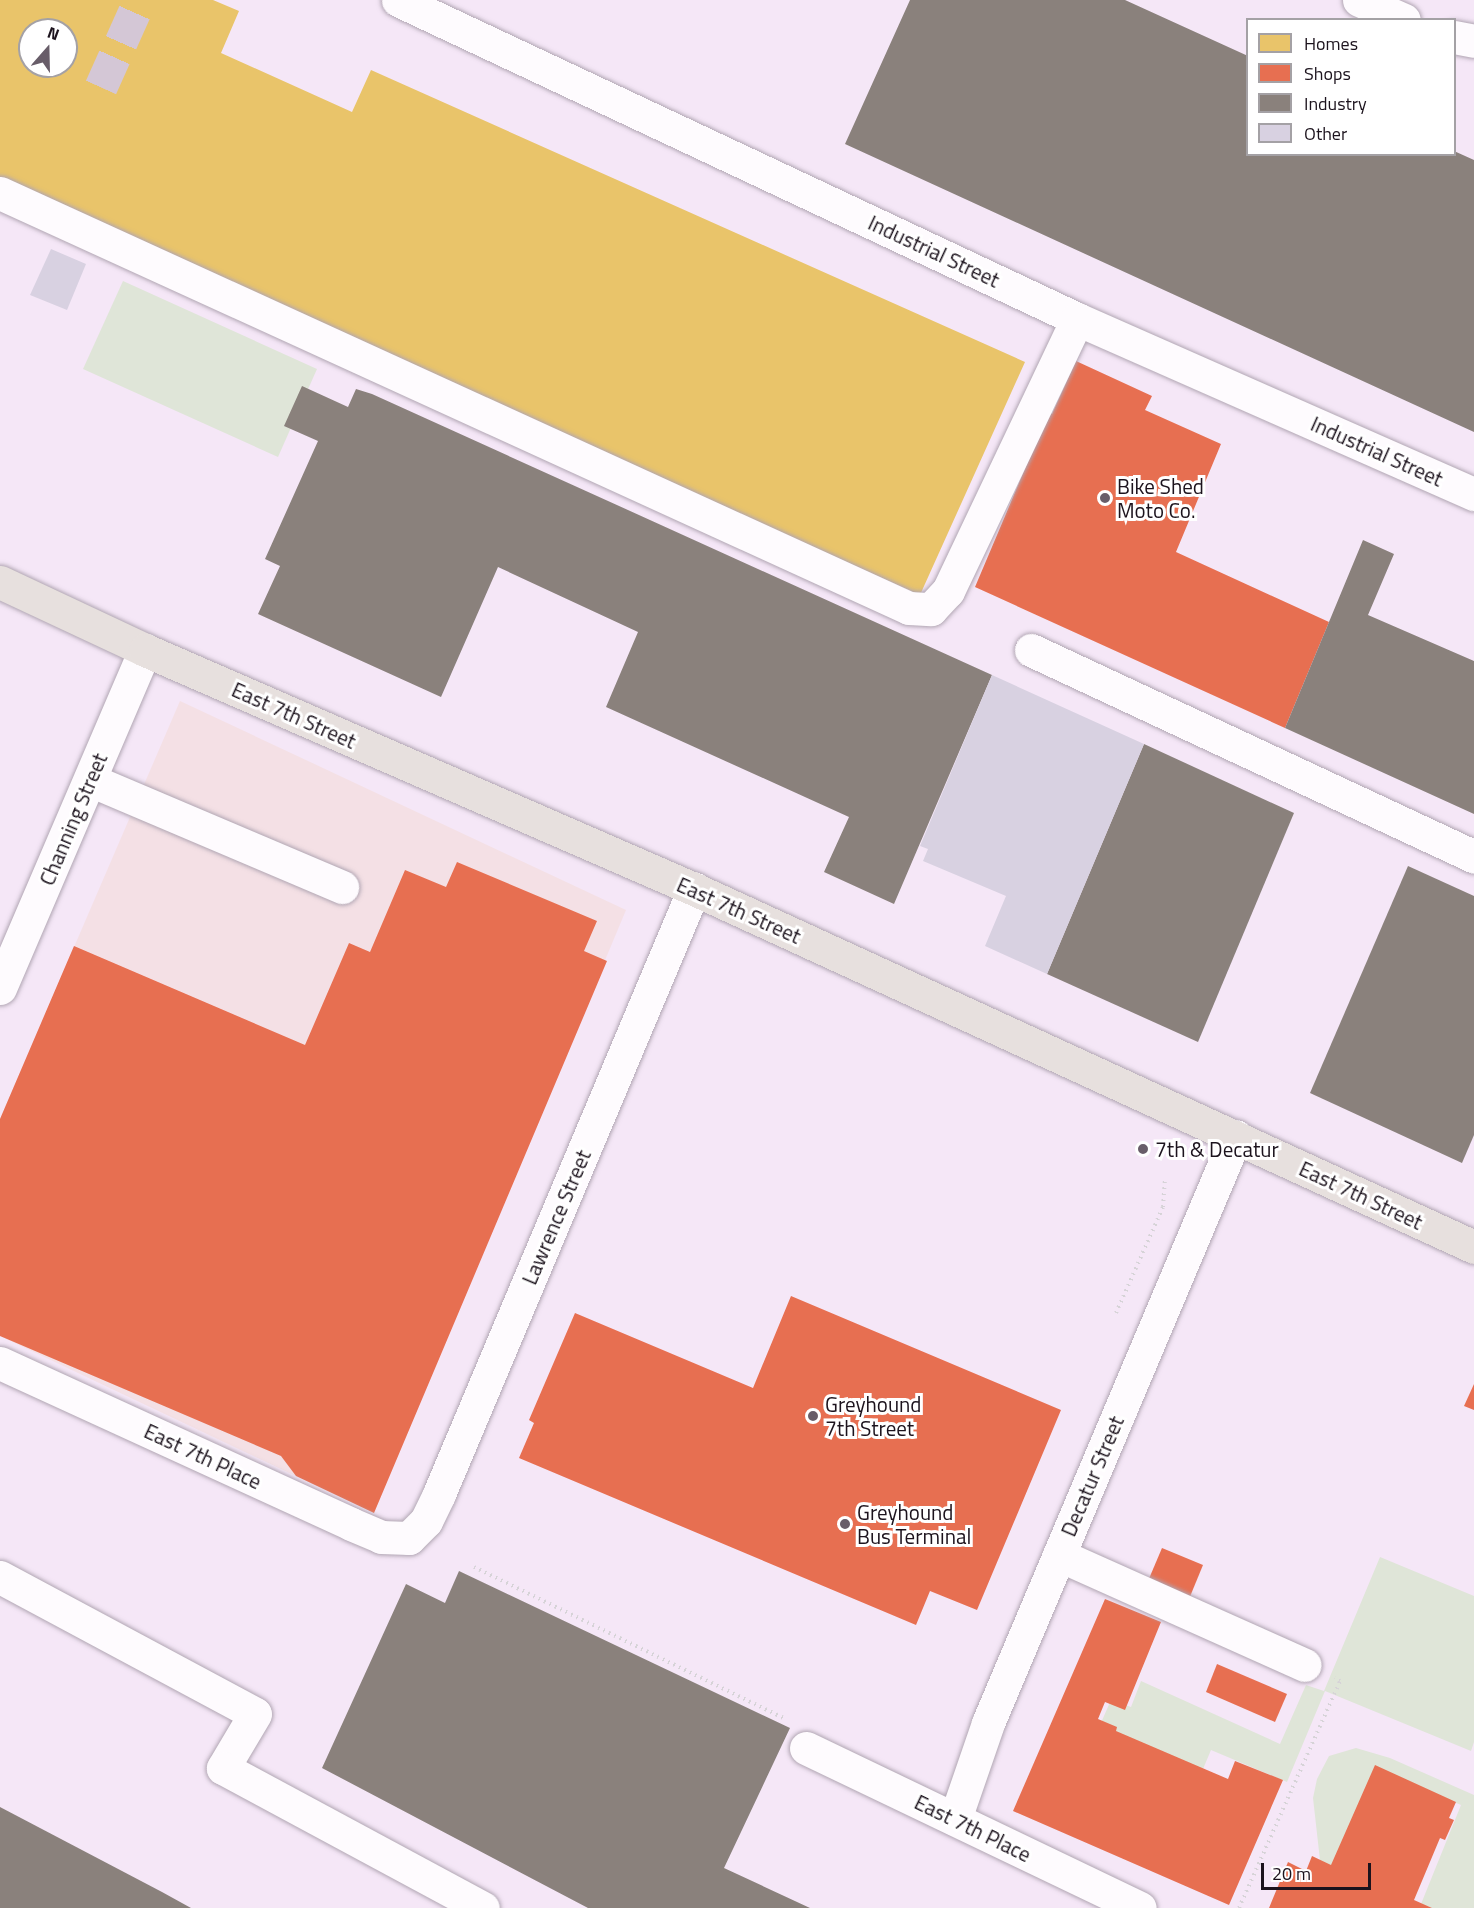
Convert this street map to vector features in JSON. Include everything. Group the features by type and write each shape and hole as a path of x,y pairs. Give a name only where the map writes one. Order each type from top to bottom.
{"main road":[{"name":"East 7th Street","path":"0,582 145,650 694,889 1474,1247"}],"street":[{"name":"Industrial Street","path":"398,0 1077,319 1474,494"},
{"path":"1359,0 1400,18"},
{"path":"1456,36 1474,42"},
{"path":"0,193 909,608 931,609 948,591 1077,319"},
{"name":"Channing Street","path":"0,988 145,650"},
{"path":"1031,650 1474,857"},
{"path":"90,780 342,887"},
{"name":"Lawrence Street","path":"409,1538 426,1521 439,1494 694,889"},
{"name":"Decatur Street","path":"955,1819 988,1723 1236,1136"},
{"name":"East 7th Place","path":"0,1363 381,1537 409,1538"},
{"path":"1059,1555 1305,1665"},
{"path":"0,1577 255,1714 223,1768 483,1908"},
{"name":"East 7th Place","path":"806,1748 1140,1908"}],"path":[{"path":"1116,1313 1162,1207 1165,1177"},
{"path":"474,1567 800,1726 806,1748"},
{"path":"1239,1908 1340,1681 1305,1665"}],"shaded area":[{"path":"123,281 317,369 278,457 83,369"},
{"path":"180,701 626,910 374,1513 0,1336 0,1119"},
{"path":"1380,1557 1474,1596 1474,1742 1471,1751 1325,1691 1287,1782 1211,1750 1203,1769 1100,1725 1111,1700 1131,1707 1141,1681 1280,1744 1306,1685 1324,1691"},
{"path":"1356,1748 1390,1758 1474,1795 1474,1908 1432,1908 1421,1904 1461,1805 1378,1770 1333,1882 1322,1878 1313,1798 1317,1779 1329,1756"}],"building: Homes":[{"path":"0,0 213,0 239,11 221,53 352,112 371,70 1025,362 920,595 0,183"}],"building: Shops":[{"name":"Bike Shed Moto Co.","path":"1076,361 1152,396 1145,410 1221,444 1176,552 1329,622 1285,728 975,587 1049,412 1052,414"},
{"path":"457,862 597,921 584,951 607,961 374,1513 296,1476 281,1456 0,1336 0,1119 74,946 305,1045 349,943 370,952 405,870 446,887"},
{"name":"Greyhound Bus Terminal","path":"791,1296 1061,1410 977,1610 930,1591 916,1625 519,1458 534,1423 529,1420 575,1313 753,1388"},
{"path":"1474,1384 1474,1410 1464,1406"},
{"path":"1162,1548 1203,1565 1189,1599 1148,1581"},
{"path":"1105,1599 1161,1622 1125,1710 1105,1702 1098,1719 1117,1727 1116,1731 1228,1779 1235,1761 1283,1780 1229,1905 1013,1811"},
{"path":"1217,1664 1287,1694 1275,1722 1206,1692"},
{"path":"1375,1765 1456,1802 1449,1818 1454,1820 1445,1840 1440,1838 1414,1900 1432,1908 1269,1908 1288,1862 1306,1871 1312,1856 1331,1865"}],"building: Industry":[{"path":"910,0 1125,0 1246,55 1246,156 1456,156 1456,152 1474,160 1474,432 845,144"},
{"path":"302,386 348,407 356,389 372,394 992,675 894,904 824,872 849,817 606,707 638,632 498,567 441,697 258,614 280,566 265,559 318,441 284,426"},
{"path":"1363,540 1394,554 1368,615 1474,661 1474,814 1285,728"},
{"path":"1144,744 1294,813 1198,1042 1047,974"},
{"path":"1408,866 1474,896 1474,1135 1462,1163 1310,1093"},
{"path":"459,1571 790,1728 724,1868 810,1908 588,1908 322,1768 406,1584 445,1603"},
{"path":"0,1807 162,1892 191,1908 0,1908"}],"building: Other":[{"path":"51,249 86,264 67,310 30,295"},
{"path":"992,675 1144,744 1047,974 985,946 1006,896 923,861 928,849 920,846"}],"tunnel":[{"path":"101,87 140,0"}],"place":[{"name":"Bike Shed Moto Co.","path":"1105,498"},
{"name":"7th & Decatur","path":"1143,1149"},
{"name":"Greyhound 7th Street","path":"813,1416"},
{"name":"Greyhound Bus Terminal","path":"845,1524"}]}
